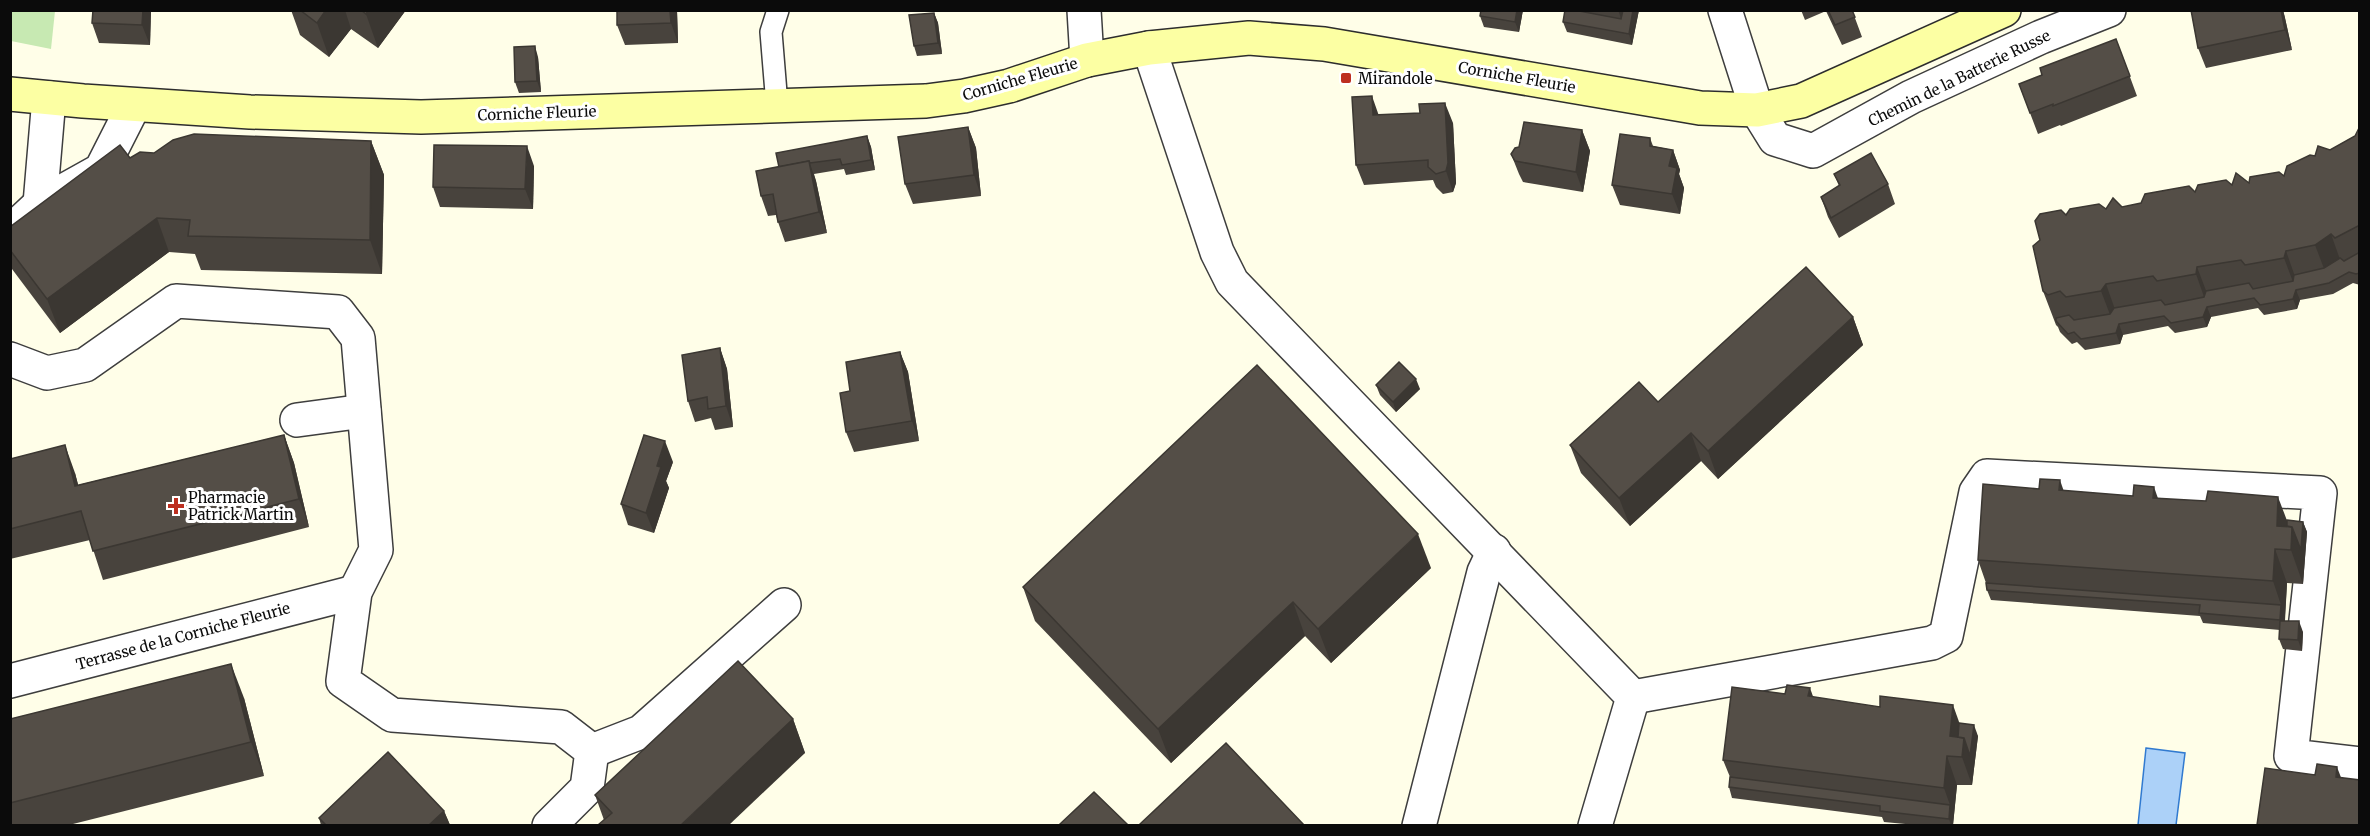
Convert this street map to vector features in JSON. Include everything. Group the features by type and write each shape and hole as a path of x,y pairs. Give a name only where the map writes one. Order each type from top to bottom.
{"main road":[{"name":"Corniche Fleurie","path":"10,94 250,112 421,117 926,101 964,96 1009,86 1087,60 1149,48 1249,38 1324,44 1700,108 1757,110 1801,101 2004,10"}],"street":[{"path":"1084,10 1087,60"},
{"name":"Chemin de la Batterie Russe","path":"1725,10 1757,110 1775,139 1813,151 1911,97 2109,10"},
{"path":"1149,48 1217,252 1232,282 1633,697"},
{"path":"40,204 49,98"},
{"path":"10,232 40,204 101,170 134,105"},
{"path":"10,359 47,373 85,365 176,301 338,312 358,338 376,550 355,592 343,681 392,714 561,727 592,752"},
{"path":"297,420 364,411"},
{"path":"1633,697 1932,643 1946,636 1976,492 1987,476 2319,493 2291,756 2360,764"},
{"path":"1419,825 1484,572 1494,551"},
{"name":"Terrasse de la Corniche Fleurie","path":"10,681 355,592"},
{"path":"592,752 641,732 784,605"},
{"path":"1595,825 1633,697"},
{"path":"549,825 587,788 592,752"}],"lane":[{"path":"777,105 771,32 778,10"}],"green space":[{"path":"11,10 55,11 51,49 11,41"}],"water":[{"path":"2146,748 2185,753 2176,825 2138,825"}],"building":[{"path":"93,10 143,10 142,25 92,23"},
{"path":"300,10 326,10 317,23"},
{"path":"617,10 670,10 671,23 617,25"},
{"path":"1481,10 1517,10 1515,22 1480,16"},
{"path":"1565,10 1621,19 1623,10 1633,10 1629,34 1563,22"},
{"path":"1828,10 1852,10 1855,17 1835,25"},
{"path":"2191,10 2281,10 2285,30 2198,48"},
{"path":"934,13 938,43 914,46 909,15"},
{"path":"2116,39 2130,76 2030,113 2019,84 2042,75 2040,68"},
{"path":"535,46 537,81 515,82 514,47"},
{"path":"1372,96 1373,115 1420,113 1419,104 1445,103 1448,163 1446,171 1436,174 1428,167 1428,160 1356,165 1352,97"},
{"path":"1524,122 1582,130 1576,172 1515,161 1511,154 1515,148 1519,147"},
{"path":"2360,126 2360,225 2335,238 2331,234 2315,245 2286,251 2284,258 2245,265 2241,260 2197,267 2196,274 2157,281 2153,276 2106,284 2101,291 2066,297 2060,291 2048,295 2043,291 2033,246 2040,240 2035,221 2040,214 2061,210 2066,215 2070,209 2099,204 2106,209 2113,198 2122,207 2141,203 2145,194 2189,186 2195,192 2198,185 2226,180 2232,185 2236,173 2249,183 2250,177 2279,172 2284,176 2287,166 2310,155 2315,156 2318,146 2330,150 2355,136"},
{"path":"968,127 974,175 905,184 898,137"},
{"path":"194,134 371,141 370,240 188,236 190,220 157,218 47,299 10,250 10,227 120,145 130,158 140,152 154,153 173,140"},
{"path":"1620,134 1650,138 1650,146 1673,150 1669,166 1677,168 1672,194 1612,185"},
{"path":"867,136 871,160 842,165 840,159 810,163 809,161 779,167 776,153"},
{"path":"434,145 527,146 525,189 433,187"},
{"path":"1871,153 1888,184 1831,218 1821,197 1840,185 1834,174"},
{"path":"809,161 819,212 778,222 773,194 761,196 756,171"},
{"path":"2360,252 2360,273 2349,272 2329,283 2296,290 2293,299 2260,305 2254,298 2207,307 2203,317 2171,323 2164,316 2119,324 2116,333 2081,339 2074,332 2068,334 2056,321 2056,318 2069,315 2074,320 2110,314 2114,308 2161,300 2165,305 2204,297 2206,291 2249,283 2253,289 2293,281 2294,275 2324,268 2340,258 2344,261"},
{"path":"1806,267 1853,317 1708,451 1691,433 1619,498 1570,445 1639,382 1658,402"},
{"path":"720,348 726,406 708,409 707,397 688,401 682,355"},
{"path":"900,352 912,421 846,432 840,393 850,391 846,362"},
{"path":"1399,362 1416,379 1393,402 1376,385"},
{"path":"1257,365 1418,534 1318,629 1293,602 1158,729 1023,587"},
{"path":"284,435 299,499 93,551 81,511 10,529 10,459 65,445 75,486"},
{"path":"644,435 665,441 657,466 661,467 646,513 621,504"},
{"path":"2040,479 2060,480 2059,490 2133,496 2134,485 2154,487 2153,498 2206,501 2208,491 2278,497 2277,526 2292,527 2291,550 2275,549 2273,581 1978,560 1983,484 2039,489"},
{"path":"2287,520 2303,522 2301,550 2292,527 2287,526"},
{"path":"1986,583 2281,605 2280,620 2199,613 2200,605 1987,590"},
{"path":"2280,621 2299,621 2298,640 2279,639"},
{"path":"738,661 793,719 681,825 598,825 612,813 595,795"},
{"path":"231,664 251,742 10,803 10,719"},
{"path":"1787,685 1810,688 1808,696 1880,707 1880,696 1953,705 1950,736 1964,738 1962,757 1947,756 1944,788 1723,760 1732,687 1785,694"},
{"path":"1959,723 1974,725 1970,756 1964,738 1958,737"},
{"path":"1226,743 1304,825 1139,825"},
{"path":"388,752 444,811 429,825 326,825 319,818"},
{"path":"2317,764 2337,767 2336,777 2360,780 2360,825 2257,825 2265,768 2315,775"},
{"path":"1730,777 1950,805 1949,819 1880,811 1880,806 1729,787"},
{"path":"1094,792 1128,825 1059,825"}],"place":[{"name":"Mirandole","path":"1346,78"},
{"name":"Pharmacie Patrick Martin","path":"176,506"}]}
